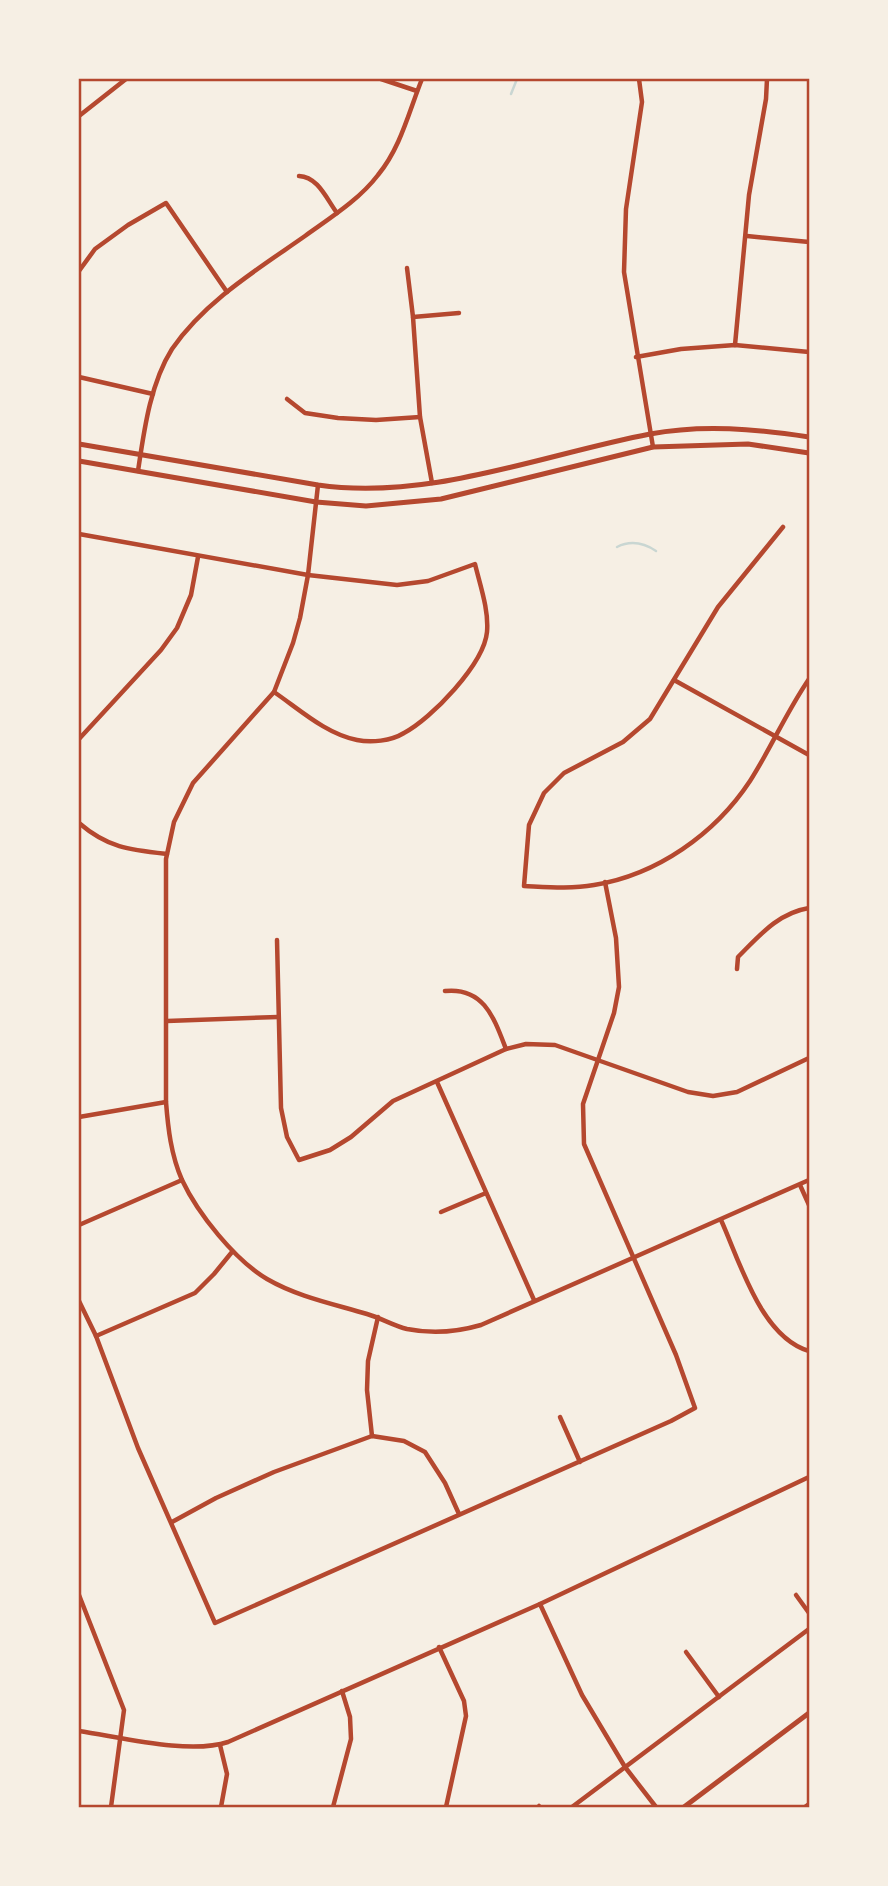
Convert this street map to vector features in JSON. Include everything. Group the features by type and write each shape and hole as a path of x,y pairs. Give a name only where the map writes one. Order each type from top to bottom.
{"street":[{"path":"79,116 126,79"},
{"path":"381,79 417,91"},
{"path":"138,471 153,394 172,350 204,312 227,292 337,213 364,190 390,158 422,79"},
{"path":"639,79 642,102 626,209 624,272 653,447"},
{"path":"735,345 749,195 767,79"},
{"path":"299,176 315,181 337,213"},
{"path":"79,271 95,249 166,202 227,292"},
{"path":"747,236 809,242"},
{"path":"407,268 420,417 432,484"},
{"path":"413,317 459,313"},
{"path":"636,357 681,349 735,345 809,352"},
{"path":"79,377 153,394"},
{"path":"287,399 305,413 338,418 376,420 420,417"},
{"path":"79,444 318,485 378,489 432,484 650,434 717,427 809,437"},
{"path":"79,461 316,502 366,506 441,499 653,447 748,444 809,453"},
{"path":"318,485 308,575 293,643 274,692 193,783 174,822 167,854 166,1102 170,1142 182,1180 209,1222 232,1252 266,1279 301,1295 406,1328 454,1331 481,1325 809,1180"},
{"path":"783,527 718,607 654,713 640,730 564,773 544,793 529,825 524,886 574,887 604,882 647,869 701,836 748,784 809,679"},
{"path":"79,534 308,575 397,585 428,581 475,564 487,614 487,634 480,654 466,674 425,719 402,735 377,741 358,740 336,734 274,692"},
{"path":"79,739 161,650 177,628 191,595 198,557"},
{"path":"674,680 809,755"},
{"path":"79,823 95,837 121,848 167,854"},
{"path":"79,1301 96,1336 138,1448 215,1623 580,1462 695,1408 676,1355 584,1144 583,1104 614,1013 619,980 616,938 604,882"},
{"path":"737,969 738,957 768,927 788,914 809,908"},
{"path":"277,940 281,1108 287,1138 299,1160 330,1150 351,1137 393,1101 506,1049 526,1044 544,1043 688,1093 713,1096 737,1092 809,1058"},
{"path":"445,991 464,990 479,999 496,1024 506,1049"},
{"path":"167,1021 278,1017"},
{"path":"437,1082 534,1300"},
{"path":"79,1117 166,1102"},
{"path":"79,1225 182,1180"},
{"path":"800,1185 809,1205"},
{"path":"441,1212 486,1193"},
{"path":"721,1220 765,1317 777,1333 793,1345 809,1351"},
{"path":"96,1336 195,1293 232,1252"},
{"path":"372,1436 367,1391 368,1361 378,1317"},
{"path":"560,1417 580,1462"},
{"path":"172,1521 274,1472 372,1436 404,1441 425,1452 445,1483 459,1514"},
{"path":"79,1731 184,1746 219,1745 540,1604 809,1477"},
{"path":"79,1595 122,1700 125,1720 111,1807"},
{"path":"796,1595 809,1613"},
{"path":"540,1604 582,1695 625,1767 656,1807"},
{"path":"572,1807 809,1629"},
{"path":"439,1647 464,1701 466,1716 446,1807"},
{"path":"686,1652 719,1697"},
{"path":"333,1807 351,1739 350,1717 342,1691"},
{"path":"684,1807 809,1713"},
{"path":"219,1745 227,1774 221,1807"},
{"path":"805,1807 809,1804"}],"waterway":[{"path":"511,94 517,79"},
{"path":"617,547 637,543 656,551"}]}
